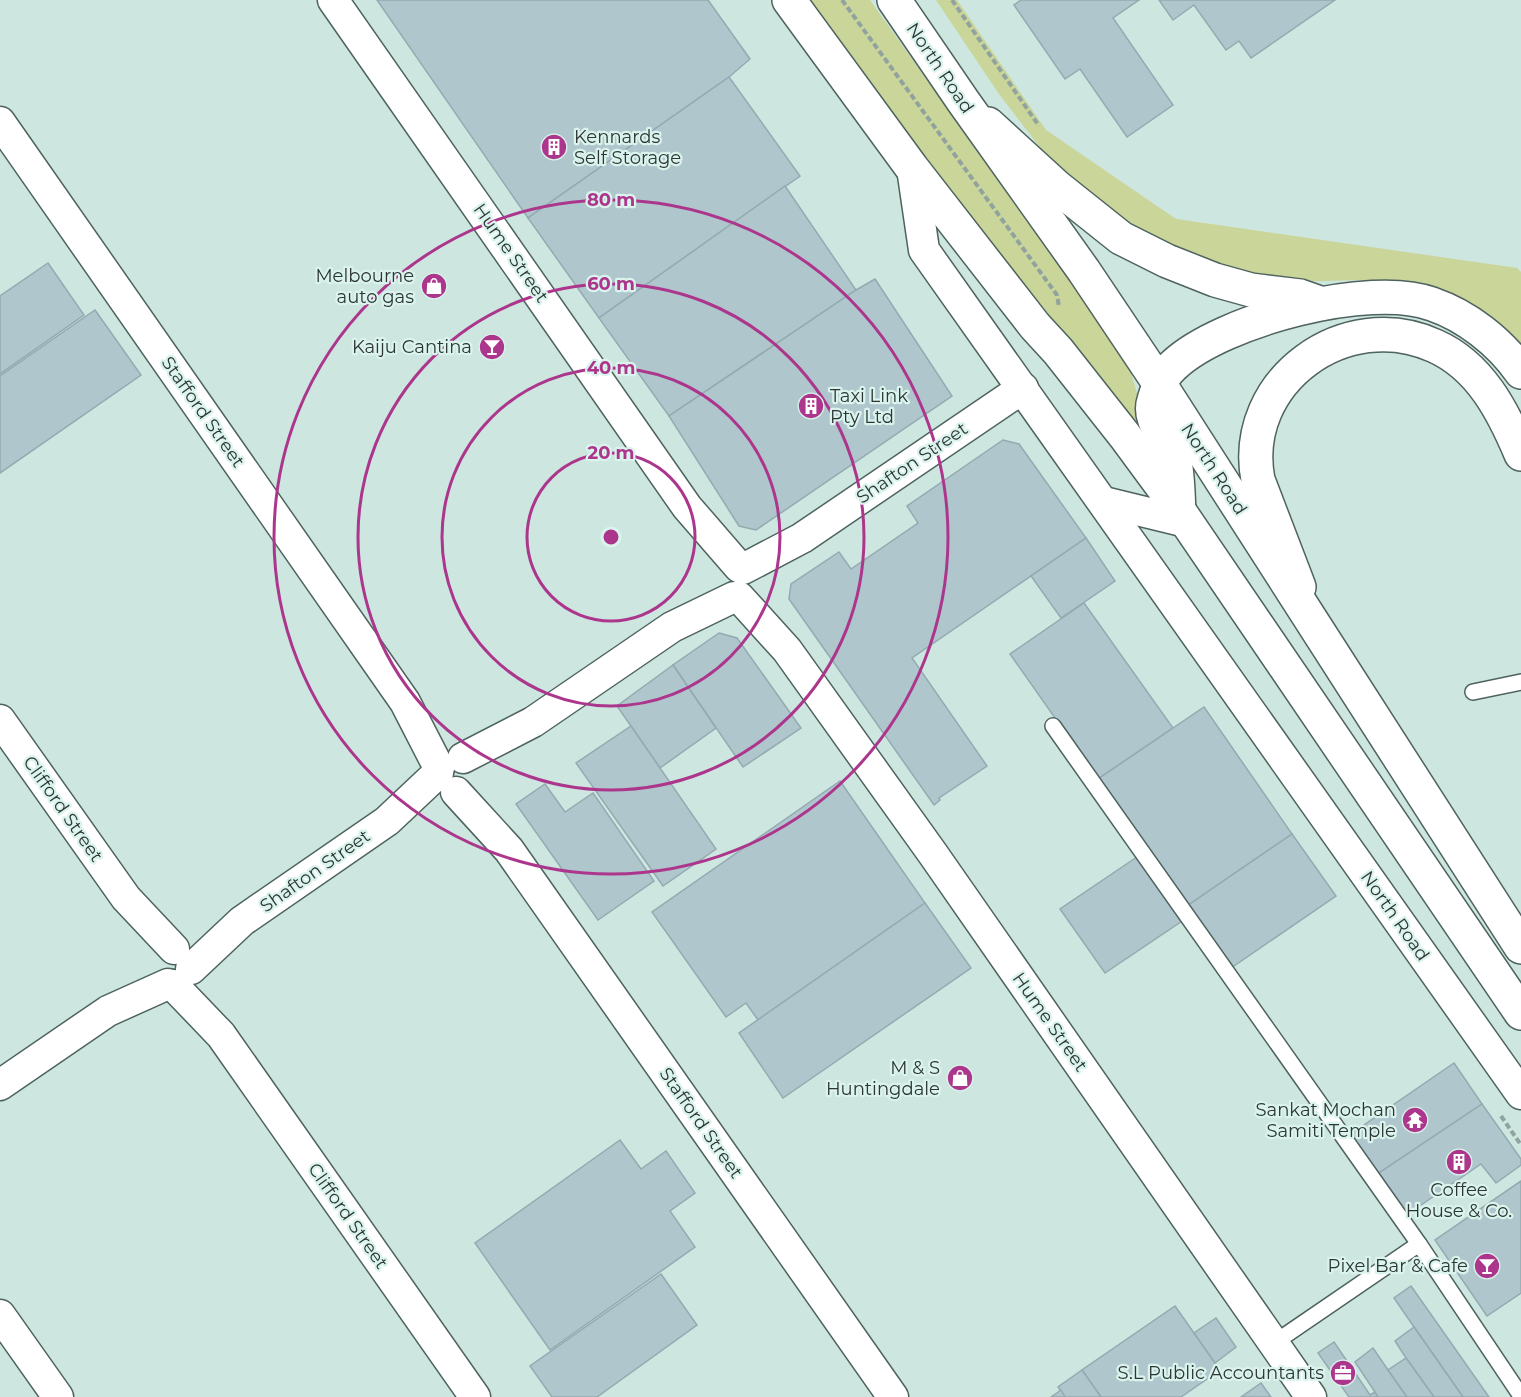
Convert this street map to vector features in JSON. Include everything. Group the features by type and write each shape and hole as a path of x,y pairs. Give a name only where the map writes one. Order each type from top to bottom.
{"main road":[{"name":"North Road","path":"789,0 912,168 1035,326 1058,351 1125,436 1183,517 1521,1013"},
{"name":"North Road","path":"894,0 1159,383 1521,947"},
{"path":"963,100 1057,187 1121,238 1167,261 1215,280 1251,290 1300,296 1320,303"},
{"path":"1183,517 1173,454 1159,429 1152,410 1159,383 1175,363 1208,342 1241,328 1320,303 1367,296 1390,297 1431,303 1456,314 1486,335 1511,358 1521,372"},
{"path":"1315,625 1264,500 1256,469 1259,430 1266,408 1272,395 1293,371 1336,343 1363,336 1402,336 1430,344 1454,357 1482,382 1506,417 1521,454"}],"street":[{"name":"Hume Street","path":"333,0 738,582 933,854 1311,1397"},
{"name":"Stafford Street","path":"0,122 893,1397"},
{"name":"North Road","path":"912,168 924,250 1521,1094"},
{"name":"Shafton Street","path":"0,1084 1023,388"},
{"path":"1104,502 1183,517"},
{"name":"Clifford Street","path":"0,720 475,1397"},
{"path":"0,1315 58,1397"}],"lane":[{"path":"1473,692 1521,682"},
{"path":"1053,726 1419,1244 1521,1396"},
{"path":"1274,1343 1419,1244"}],"path":[{"path":"842,0 1056,295"},
{"path":"952,0 1043,132"}],"green space":[{"path":"808,0 870,0 1128,363 1145,420 1157,450 934,172"},
{"path":"936,0 957,0 1046,130 1176,219 1517,268 1521,272 1521,348 1415,287 1360,280 1290,282 1224,270 1133,228 1055,167 999,94"}],"building":[{"name":"Kennards Self Storage","path":"377,0 708,0 750,59 729,77 528,218"},
{"path":"1021,0 1139,0 1113,18 1173,105 1127,137 1080,69 1065,79 1014,5"},
{"path":"1159,0 1335,0 1251,58 1239,41 1226,50 1194,5 1173,20"},
{"path":"729,77 800,176 599,318 528,218"},
{"path":"785,186 856,290 669,416 599,318"},
{"path":"48,263 84,315 0,374 0,296"},
{"name":"Taxi Link Pty Ltd","path":"875,279 952,396 756,530 739,526 669,416"},
{"path":"95,310 141,375 0,473 0,376"},
{"path":"1003,440 1019,444 1086,538 912,658 987,766 939,798 940,800 934,805 789,599 791,584 839,552 851,569 918,523 907,506"},
{"path":"1086,538 1115,581 1061,618 1031,576"},
{"path":"1084,603 1173,728 1098,779 1010,654"},
{"path":"719,633 737,638 801,728 743,767 673,665"},
{"path":"673,665 716,728 660,768 617,706"},
{"path":"1204,707 1292,834 1187,906 1098,779"},
{"path":"631,726 716,849 663,886 576,763"},
{"path":"840,781 925,903 758,1020 746,1003 726,1017 652,912"},
{"path":"545,784 565,812 593,793 654,881 598,920 516,804"},
{"path":"1292,834 1336,896 1231,968 1187,906"},
{"path":"1137,857 1182,921 1105,973 1060,909"},
{"path":"925,903 971,968 783,1098 739,1033"},
{"name":"Sankat Mochan Samiti Temple","path":"1454,1063 1482,1104 1376,1175 1348,1136"},
{"name":"Coffee House & Co.","path":"1482,1104 1521,1159 1521,1165 1496,1183 1481,1164 1405,1216 1376,1175"},
{"path":"620,1140 641,1169 666,1151 695,1193 670,1211 695,1247 550,1350 475,1243"},
{"name":"Pixel Bar & Cafe","path":"1521,1181 1521,1293 1487,1316 1435,1240"},
{"path":"661,1274 697,1325 597,1397 552,1397 530,1366"},
{"path":"1411,1286 1489,1397 1463,1397 1394,1298"},
{"path":"1175,1306 1220,1370 1181,1397 1101,1397 1082,1370"},
{"path":"1216,1318 1236,1347 1215,1363 1194,1333"},
{"path":"1414,1327 1463,1397 1434,1397 1406,1358 1395,1341"},
{"name":"S.L Public Accountants","path":"1334,1342 1370,1395 1375,1392 1378,1397 1349,1397 1318,1353"},
{"path":"1373,1348 1407,1397 1378,1397 1355,1362"},
{"path":"1406,1358 1434,1397 1407,1397 1388,1370"},
{"path":"1082,1370 1101,1397 1065,1397 1058,1387"},
{"path":"1261,1383 1271,1397 1241,1397"},
{"path":"1061,1390 1065,1397 1051,1397"}],"place":[{"name":"Kennards Self Storage","path":"554,147"},
{"name":"Melbourne auto gas","path":"434,286"},
{"name":"Kaiju Cantina","path":"492,347"},
{"name":"Taxi Link Pty Ltd","path":"811,406"},
{"name":"M & S Huntingdale","path":"960,1078"},
{"name":"Sankat Mochan Samiti Temple","path":"1415,1120"},
{"name":"Coffee House & Co.","path":"1459,1162"},
{"name":"Pixel Bar & Cafe","path":"1487,1266"},
{"name":"S.L Public Accountants","path":"1343,1373"}]}
